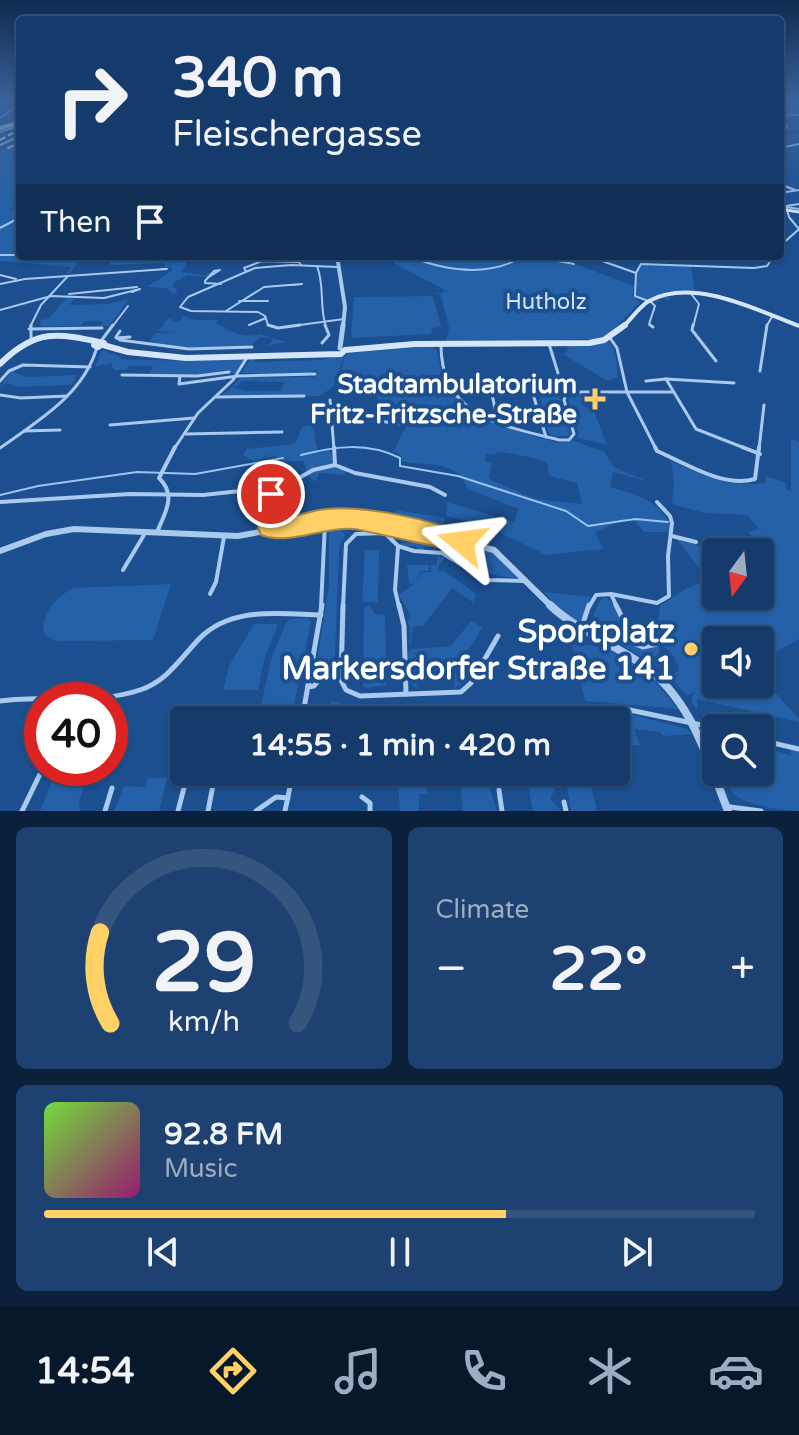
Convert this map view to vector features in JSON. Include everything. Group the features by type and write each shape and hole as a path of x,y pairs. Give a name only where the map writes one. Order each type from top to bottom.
{"main road":[{"path":"784,208 799,212"},
{"path":"0,364 14,349 31,340 66,333 130,353 248,356 441,343 580,344 609,337 648,301 668,293 690,292 730,299 799,326"}],"street":[{"path":"8,148 16,145"},
{"path":"799,204 784,208 799,230"},
{"path":"337,260 345,307 340,350"},
{"path":"599,260 636,273"},
{"path":"653,327 649,324 655,306 635,296 639,265 759,268 767,266 771,260"},
{"path":"337,267 301,265 246,271 185,299 180,307 191,311 258,312 271,327 286,329 344,319"},
{"path":"317,266 321,276 323,321 329,335 322,343"},
{"path":"0,284 18,279 161,269"},
{"path":"0,275 18,279"},
{"path":"31,340 29,329 32,318 66,276"},
{"path":"209,277 206,283 221,284"},
{"path":"226,311 264,287 293,285"},
{"path":"0,310 51,296 104,298 140,289 65,296"},
{"path":"690,292 699,304 692,330 716,361"},
{"path":"238,301 268,301"},
{"path":"0,448 3,443 46,418 67,396 92,366 100,344 128,306"},
{"path":"760,371 766,326 773,315"},
{"path":"249,325 266,318"},
{"path":"29,329 102,328"},
{"path":"116,338 120,331"},
{"path":"116,338 130,337"},
{"path":"609,337 617,348 621,376 651,444 669,458 722,479 746,483 755,479 764,405"},
{"path":"116,338 189,349 252,347"},
{"path":"130,353 142,342"},
{"path":"441,343 443,375 450,389 471,409 498,422 546,437 566,441 574,434 564,400 567,392 673,392"},
{"path":"549,344 558,373"},
{"path":"156,535 171,494 169,485 159,474 194,418 238,376 248,356"},
{"path":"0,381 20,365 44,368 92,366"},
{"path":"122,375 180,376 229,372"},
{"path":"180,376 179,384 238,376 315,374"},
{"path":"666,379 688,421 698,431 760,454"},
{"path":"646,381 666,379 734,383"},
{"path":"529,381 546,437"},
{"path":"450,389 491,390 498,422"},
{"path":"0,395 13,398 67,396"},
{"path":"216,397 304,396"},
{"path":"330,400 335,465"},
{"path":"110,425 194,418"},
{"path":"331,422 360,418 400,424"},
{"path":"24,431 60,430"},
{"path":"186,434 282,432"},
{"path":"0,502 277,492 313,470 335,465 355,473 430,487 445,495"},
{"path":"269,528 277,492"},
{"path":"582,626 596,595 611,594 657,603 666,600 671,590 668,556 672,536 670,516 657,502"},
{"path":"305,706 321,615 327,559 325,519"},
{"path":"0,551 46,534 74,529 224,537 269,528 295,527 325,519 351,519 411,529 494,550 549,605 655,674 683,705 694,723 727,809 761,811"},
{"path":"498,636 467,689 450,694 350,693 340,684 339,661 343,561 348,539 356,534 379,532 389,536 398,546 414,551 442,553 487,580 528,581"},
{"path":"123,570 144,535"},
{"path":"672,536 696,542"},
{"path":"210,594 216,582 224,537"},
{"path":"398,546 395,590 404,626 406,694"},
{"path":"611,594 635,644 643,647 657,644"},
{"path":"0,701 33,696 139,691 170,675 203,636 225,620 240,616 321,615"},
{"path":"308,687 314,686 335,661 339,661"},
{"path":"630,710 702,725"},
{"path":"774,743 799,749"},
{"path":"178,811 187,776 215,775 208,811"},
{"path":"22,811 34,786"},
{"path":"285,811 290,786"},
{"path":"105,811 112,788"},
{"path":"499,790 502,811"},
{"path":"256,811 276,797 288,798"},
{"path":"362,797 370,803 370,811"},
{"path":"564,802 566,811"}],"green space":[{"path":"16,148 12,158 16,158 16,205 8,210 16,208 16,260 100,260 78,262 69,274 66,274 72,267 0,261 0,151"},
{"path":"111,260 172,260 169,268 164,267 165,263 110,265"},
{"path":"172,260 188,260 181,273 204,276 217,269 206,278 188,275 175,282 173,287 178,289 174,294 166,288 147,287 173,270 170,269"},
{"name":"Hutholz","path":"398,260 554,260 575,264 634,286 633,296 640,302 607,336 594,339 446,341 449,328 441,295 436,293 444,293 444,289 393,263"},
{"path":"643,264 691,266 695,292 669,296 670,301 662,298 656,304 658,296 647,300 637,296 637,273"},
{"path":"433,296 441,327 431,328 432,334 351,338 354,297"},
{"path":"60,297 74,298 70,305 107,304 129,299 109,326 100,326 103,321 85,321 80,326 40,326 41,320 48,319 66,299"},
{"path":"183,316 194,320 218,320 216,323 238,334 260,334 272,338 260,337 253,344 214,348 175,347 150,341 155,333 177,333 156,331 164,326 165,321 172,318 172,321 179,322"},
{"path":"273,338 285,342 265,346"},
{"path":"609,342 616,355 618,377 607,381 563,354 568,350 567,346"},
{"path":"432,346 437,350 444,385 474,415 532,436 560,443 574,441 604,452 614,467 649,482 613,472 610,487 656,506 668,521 671,532 644,532 631,517 595,532 603,549 546,555 482,524 446,516 447,502 514,522 519,509 467,489 463,479 449,469 402,461 402,456 394,451 414,409 380,400 368,392 336,392 345,355","holes":["497,451 547,463 549,476 577,483 582,504 536,499 492,481 489,477 492,463 485,462 486,454 495,455"]},
{"path":"102,350 122,357 120,359 245,360 235,375 226,370 196,375 149,375 153,366 114,370 111,363 95,367"},
{"path":"344,357 334,386 320,396 221,396 232,387 245,391 281,391 284,382 242,381 237,387 233,385 241,378 314,377 319,373 315,370 308,373 242,373 251,358 256,358 254,362 321,360"},
{"path":"11,371 26,377 77,375 72,385 19,387 7,383 0,387"},
{"path":"546,380 557,388 569,436 551,436 547,429 537,383"},
{"path":"580,393 585,407 594,411 607,445 577,438 579,433 568,399"},
{"path":"310,425 320,453 329,449 337,466 346,466 345,475 319,473 315,482 308,475 304,461 282,461 275,456 253,461 243,455 247,449 295,444 302,427"},
{"path":"791,439 799,441 799,639 774,653 774,626 702,626 702,698 774,698 774,691 799,722 697,699 697,709 691,702 694,692 687,696 673,680 673,674 679,671 670,652 659,645 660,668 591,627 605,597 614,604 634,645 640,648 655,642 660,606 702,582 702,610 774,610 774,538 753,538 748,532 759,529 747,515 704,513 672,504 674,482 671,461 705,475 741,484 765,483 766,476 786,483 786,490 791,491"},
{"path":"396,510 445,518 444,536 439,543 443,548 424,547 424,552 415,546 403,546 400,543 414,542 411,529 393,522"},
{"path":"338,521 345,536 339,547 335,655 314,681 329,584 329,527"},
{"path":"675,537 702,548 702,571"},
{"path":"462,542 494,550 528,581 485,573 455,555"},
{"path":"365,550 379,550 378,602 362,602"},
{"path":"437,555 445,558 438,566 439,571 444,571 476,594 473,602 452,588 423,626 413,627 411,646 408,640 411,639 410,625 407,624 410,615 399,595 414,584 409,583 407,565 429,565 429,571 422,571 414,583 423,572 431,572 430,565 437,565"},
{"path":"171,584 153,640 57,641 46,636 43,630 52,604 74,588"},
{"path":"544,592 591,597 580,622 561,612"},
{"path":"369,605 375,614 385,615 387,682 366,688 363,685 364,607"},
{"path":"308,618 311,622 294,706 261,706 271,659 290,619"},
{"path":"471,621 482,628 455,672 466,681 454,688 453,672 416,672 417,689 409,682 411,668 408,668 408,652 412,649 451,646"},
{"path":"254,624 278,624 264,660 258,690 223,690 229,666"},
{"path":"572,645 607,645 646,671 678,709 585,701"},
{"path":"332,701 350,706 330,706"},
{"path":"630,714 688,729 692,734 664,736 659,732 634,729 640,745 630,746"},
{"path":"790,750 799,751 799,811 756,804 740,799 729,786 774,786 774,751 791,755"},
{"path":"148,778 167,778 159,811 114,811 124,786 145,787"},
{"path":"50,786 84,786 79,801 80,811 40,811"},
{"path":"398,786 427,786 427,794 419,794 419,811 400,811"},
{"path":"461,786 489,786 497,811 463,811"},
{"path":"528,786 556,786 550,799 561,811 533,811"},
{"path":"567,786 591,786 597,811 571,811"}],"waterway":[{"path":"784,207 799,209"},
{"path":"0,228 16,220"},
{"path":"0,255 16,255"},
{"path":"421,260 467,270 496,267 516,260"},
{"path":"552,260 574,264"},
{"path":"301,455 339,448 376,450 400,458 400,466 458,476 566,511 588,526 635,519 668,522"},
{"path":"0,495 38,486 137,472 195,474 283,458"}],"place":[{"name":"Stadtambulatorium Fritz-Fritzsche-Straße","path":"595,399"},
{"name":"Sportplatz Markersdorfer Straße 141","path":"691,649"}],"route":[{"path":"271,494 277,492 269,528 295,527 325,519 351,519 442,535 462,542"}]}
